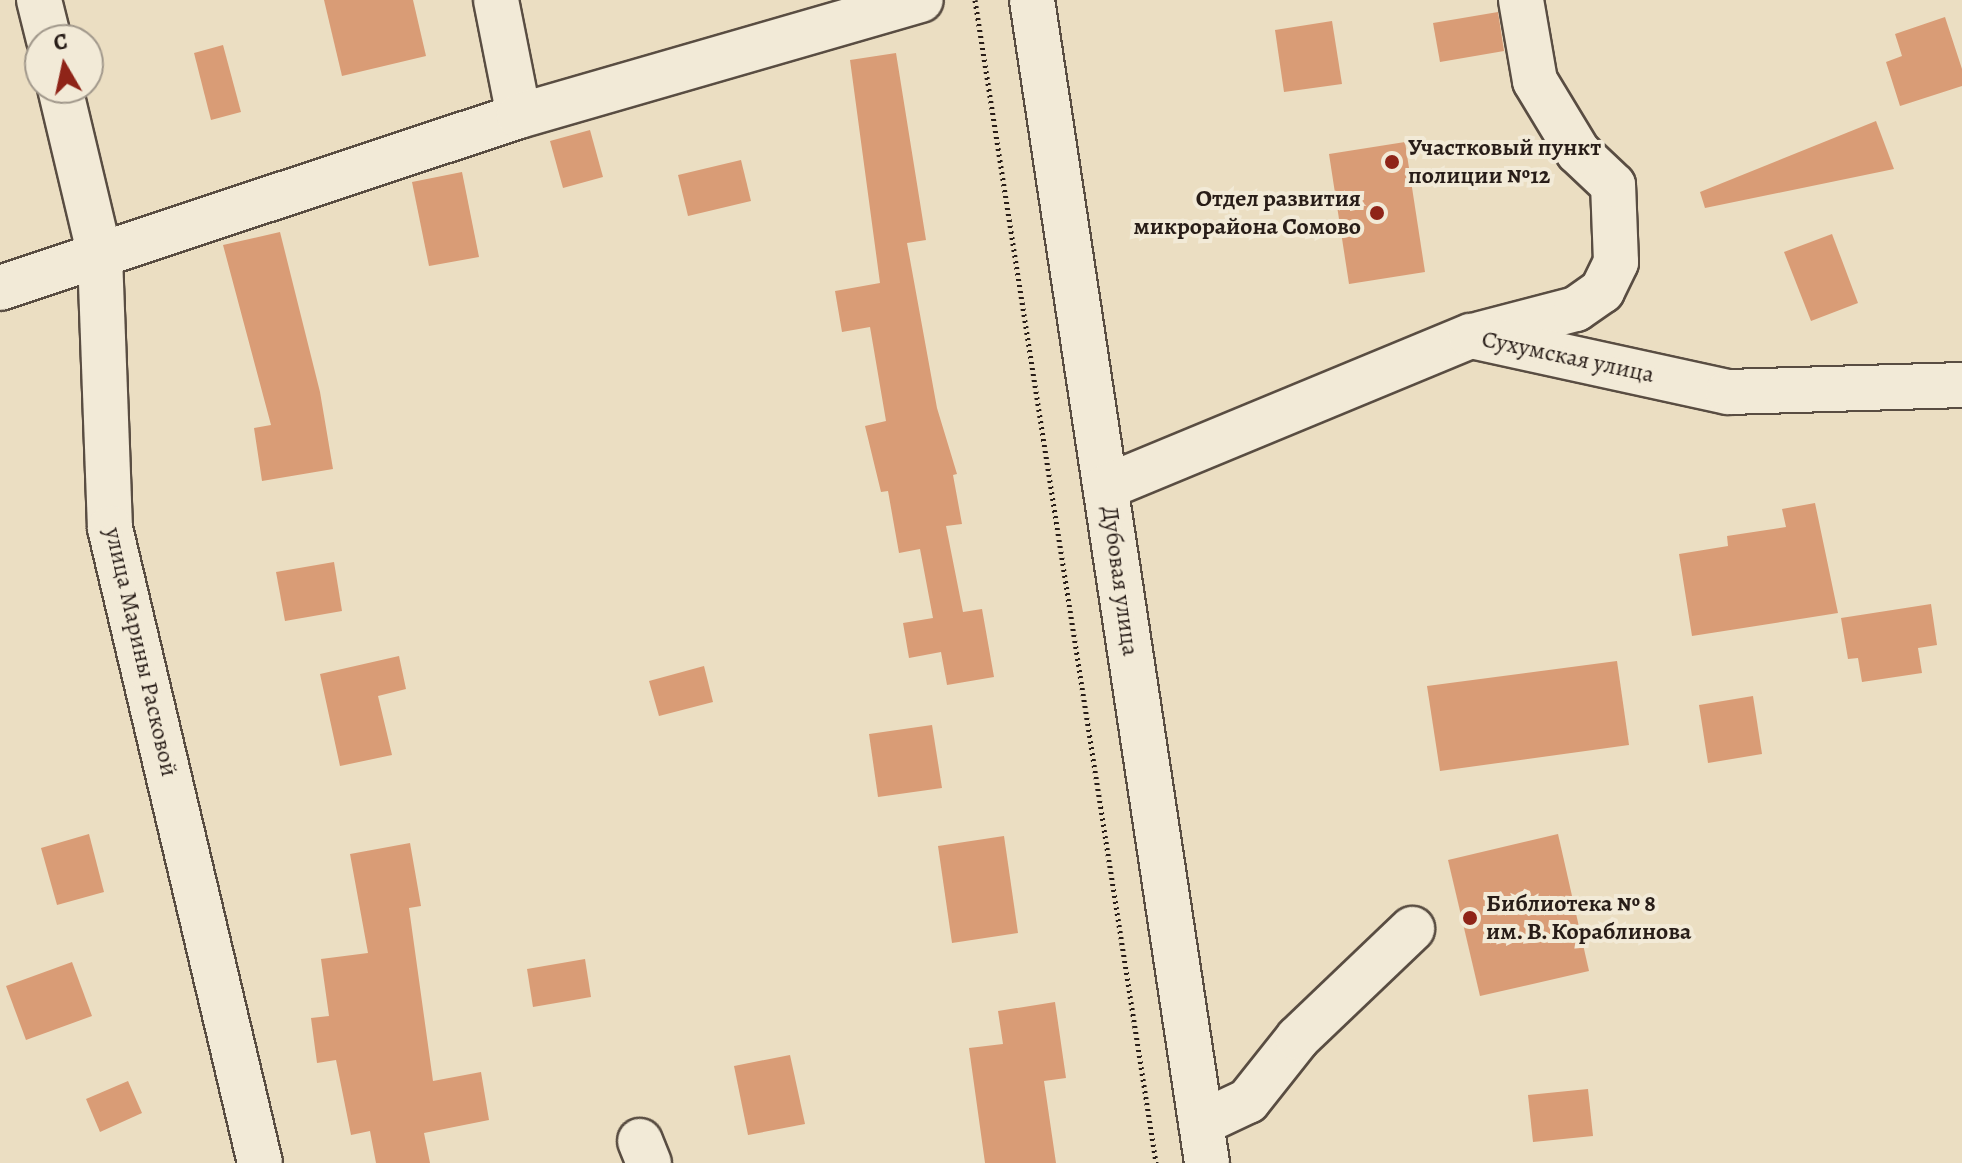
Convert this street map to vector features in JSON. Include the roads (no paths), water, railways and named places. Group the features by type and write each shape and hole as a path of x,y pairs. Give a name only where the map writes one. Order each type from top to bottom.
{"street":[{"path":"39,0 45,24"},
{"path":"496,0 519,116"},
{"path":"0,288 519,116 921,0"},
{"name":"Дубовая улица","path":"1032,0 1204,1143"},
{"path":"1471,336 1576,309 1602,291 1616,262 1613,185 1578,152 1535,81 1521,0"},
{"name":"улица Марины Расковой","path":"64,104 100,256 110,528 260,1163"},
{"name":"Сухумская улица","path":"1106,487 1471,336 1728,392 1962,385"},
{"path":"1204,1143 1248,1101 1298,1038 1412,929"}],"place":[{"name":"Участковый пункт полиции №12","path":"1392,162"},
{"name":"Отдел развития микрорайона Сомово","path":"1377,213"},
{"name":"Библиотека № 8 им. В. Кораблинова","path":"1470,918"}]}
